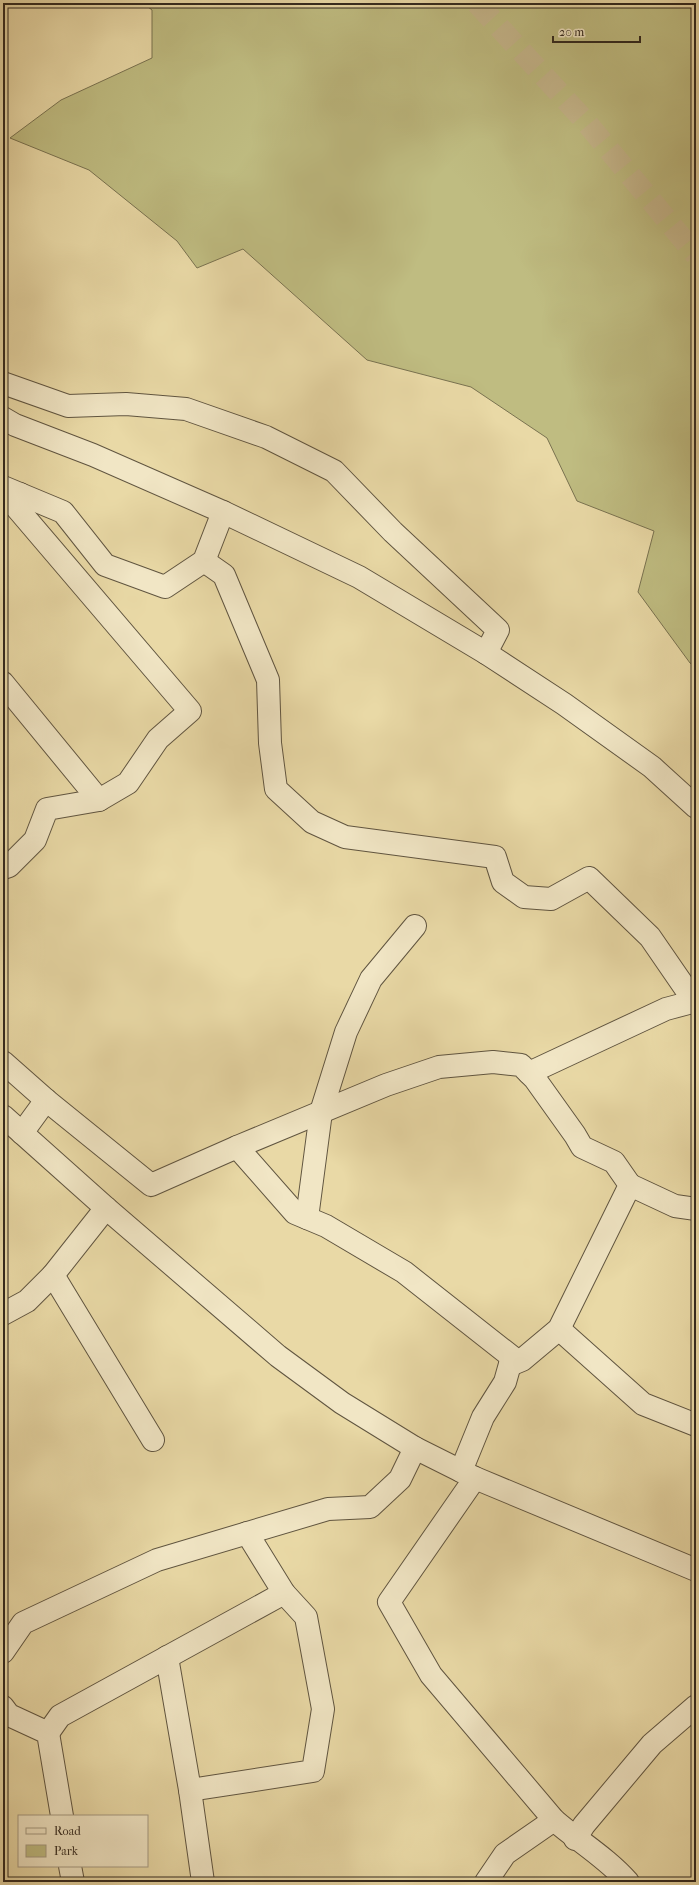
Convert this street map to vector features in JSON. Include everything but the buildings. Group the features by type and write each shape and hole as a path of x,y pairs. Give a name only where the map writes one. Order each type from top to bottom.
{"street":[{"path":"3,383 68,406 126,404 186,409 266,437 334,471 393,532 498,630 486,653"},
{"path":"3,418 15,425 93,455 223,512 359,577 486,653 564,704 652,768 696,807"},
{"path":"11,491 64,512 105,565 165,587 204,561 223,512"},
{"path":"3,868 9,866 35,840 47,809 100,800 128,783 158,739 190,711 16,507 11,491"},
{"path":"204,561 224,575 268,680 270,742 276,789 312,822 345,837 495,857 503,882 524,897 551,899 589,878 650,937 695,1001 666,1009 529,1073"},
{"path":"3,682 100,800"},
{"path":"307,1218 321,1112 346,1032 371,979 415,926"},
{"path":"3,1062 46,1100 151,1185 237,1147 386,1085 439,1067 493,1062 521,1066 529,1073 575,1135 582,1148 614,1162 630,1185 675,1206 696,1209"},
{"path":"22,1133 46,1100"},
{"path":"3,1116 106,1208 278,1356 342,1403 415,1448 468,1475 696,1570"},
{"path":"237,1147 295,1213 326,1226 404,1272 512,1357 505,1382 483,1417 468,1475 389,1602 431,1675 554,1820 575,1839 619,1872 628,1882"},
{"path":"510,1365 522,1360 559,1329 630,1185"},
{"path":"3,1314 27,1301 53,1275 106,1208"},
{"path":"53,1275 153,1440"},
{"path":"559,1329 643,1404 696,1425"},
{"path":"3,1652 24,1623 157,1560 328,1509 370,1506 400,1479 415,1448"},
{"path":"190,1790 313,1771 323,1708 306,1617 284,1593 247,1533"},
{"path":"62,1815 48,1733 60,1716 284,1593"},
{"path":"167,1657 190,1790 203,1882"},
{"path":"575,1839 584,1825 652,1744 696,1706"},
{"path":"3,1708 9,1715 48,1733"},
{"path":"486,1882 505,1854 554,1820"},
{"path":"70,1867 73,1882"}],"green space":[{"path":"143,3 696,3 696,667 690,663 638,592 654,531 577,501 547,438 471,387 367,360 243,249 197,268 177,241 89,170 10,138 61,100 152,58 152,10"}],"tunnel":[{"path":"477,3 586,122 696,255"}]}
